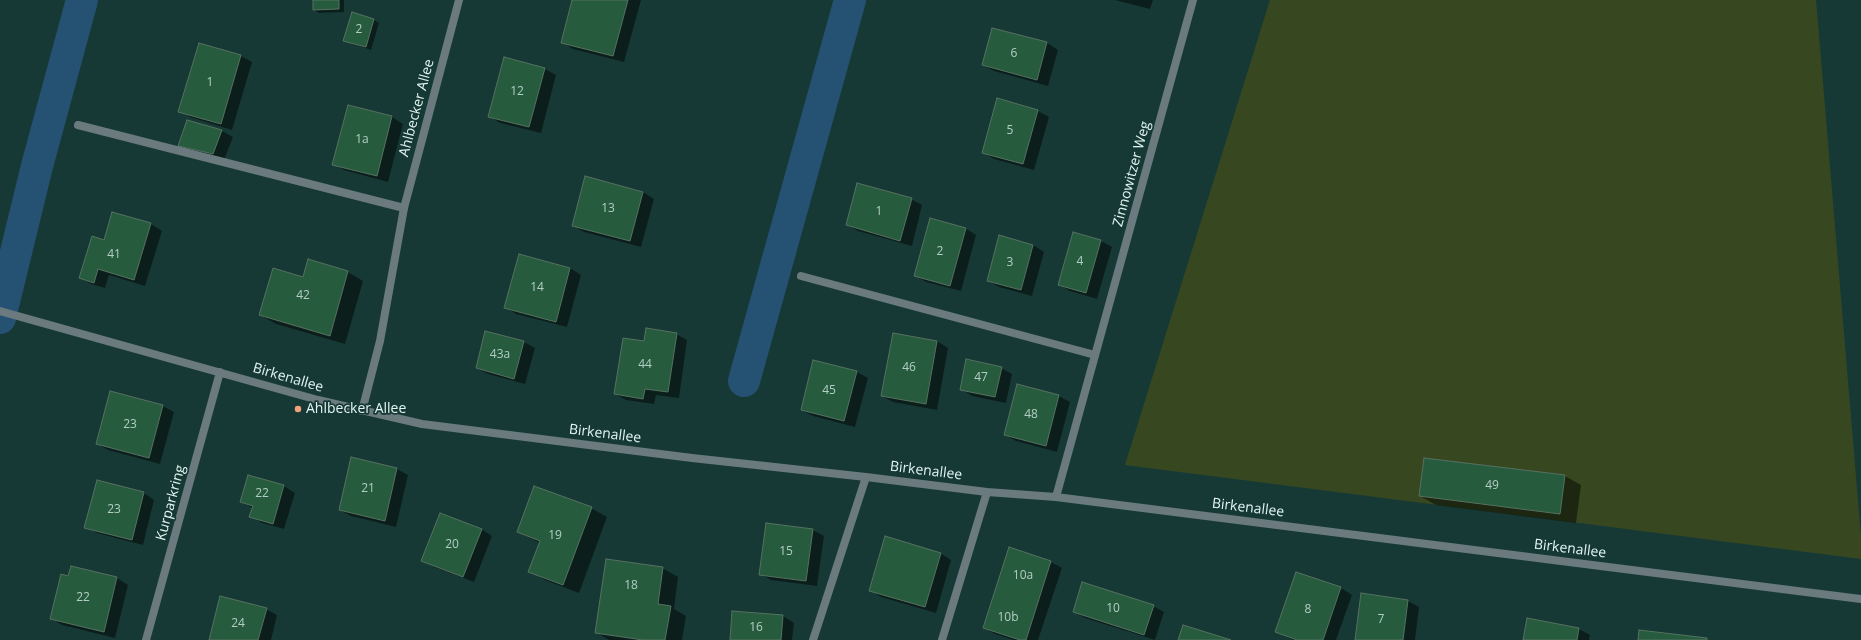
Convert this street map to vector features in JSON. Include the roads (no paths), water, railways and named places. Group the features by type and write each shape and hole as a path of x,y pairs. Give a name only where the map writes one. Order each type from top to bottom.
{"street":[{"name":"Ahlbecker Allee","path":"362,411 380,341 404,208 459,0"},
{"name":"Zinnowitzer Weg","path":"1056,497 1193,0"},
{"path":"78,125 404,208"},
{"path":"801,276 1096,355"},
{"name":"Birkenallee","path":"0,312 362,411 422,424 692,458 987,492 1056,497 1861,599"},
{"name":"Kurparkring","path":"146,640 220,372"},
{"path":"813,640 866,477"},
{"path":"942,640 987,492"}],"waterway":[{"path":"0,318 37,166 82,0"},
{"path":"744,381 850,0"}],"place":[{"name":"Ahlbecker Allee","path":"298,409"}]}
